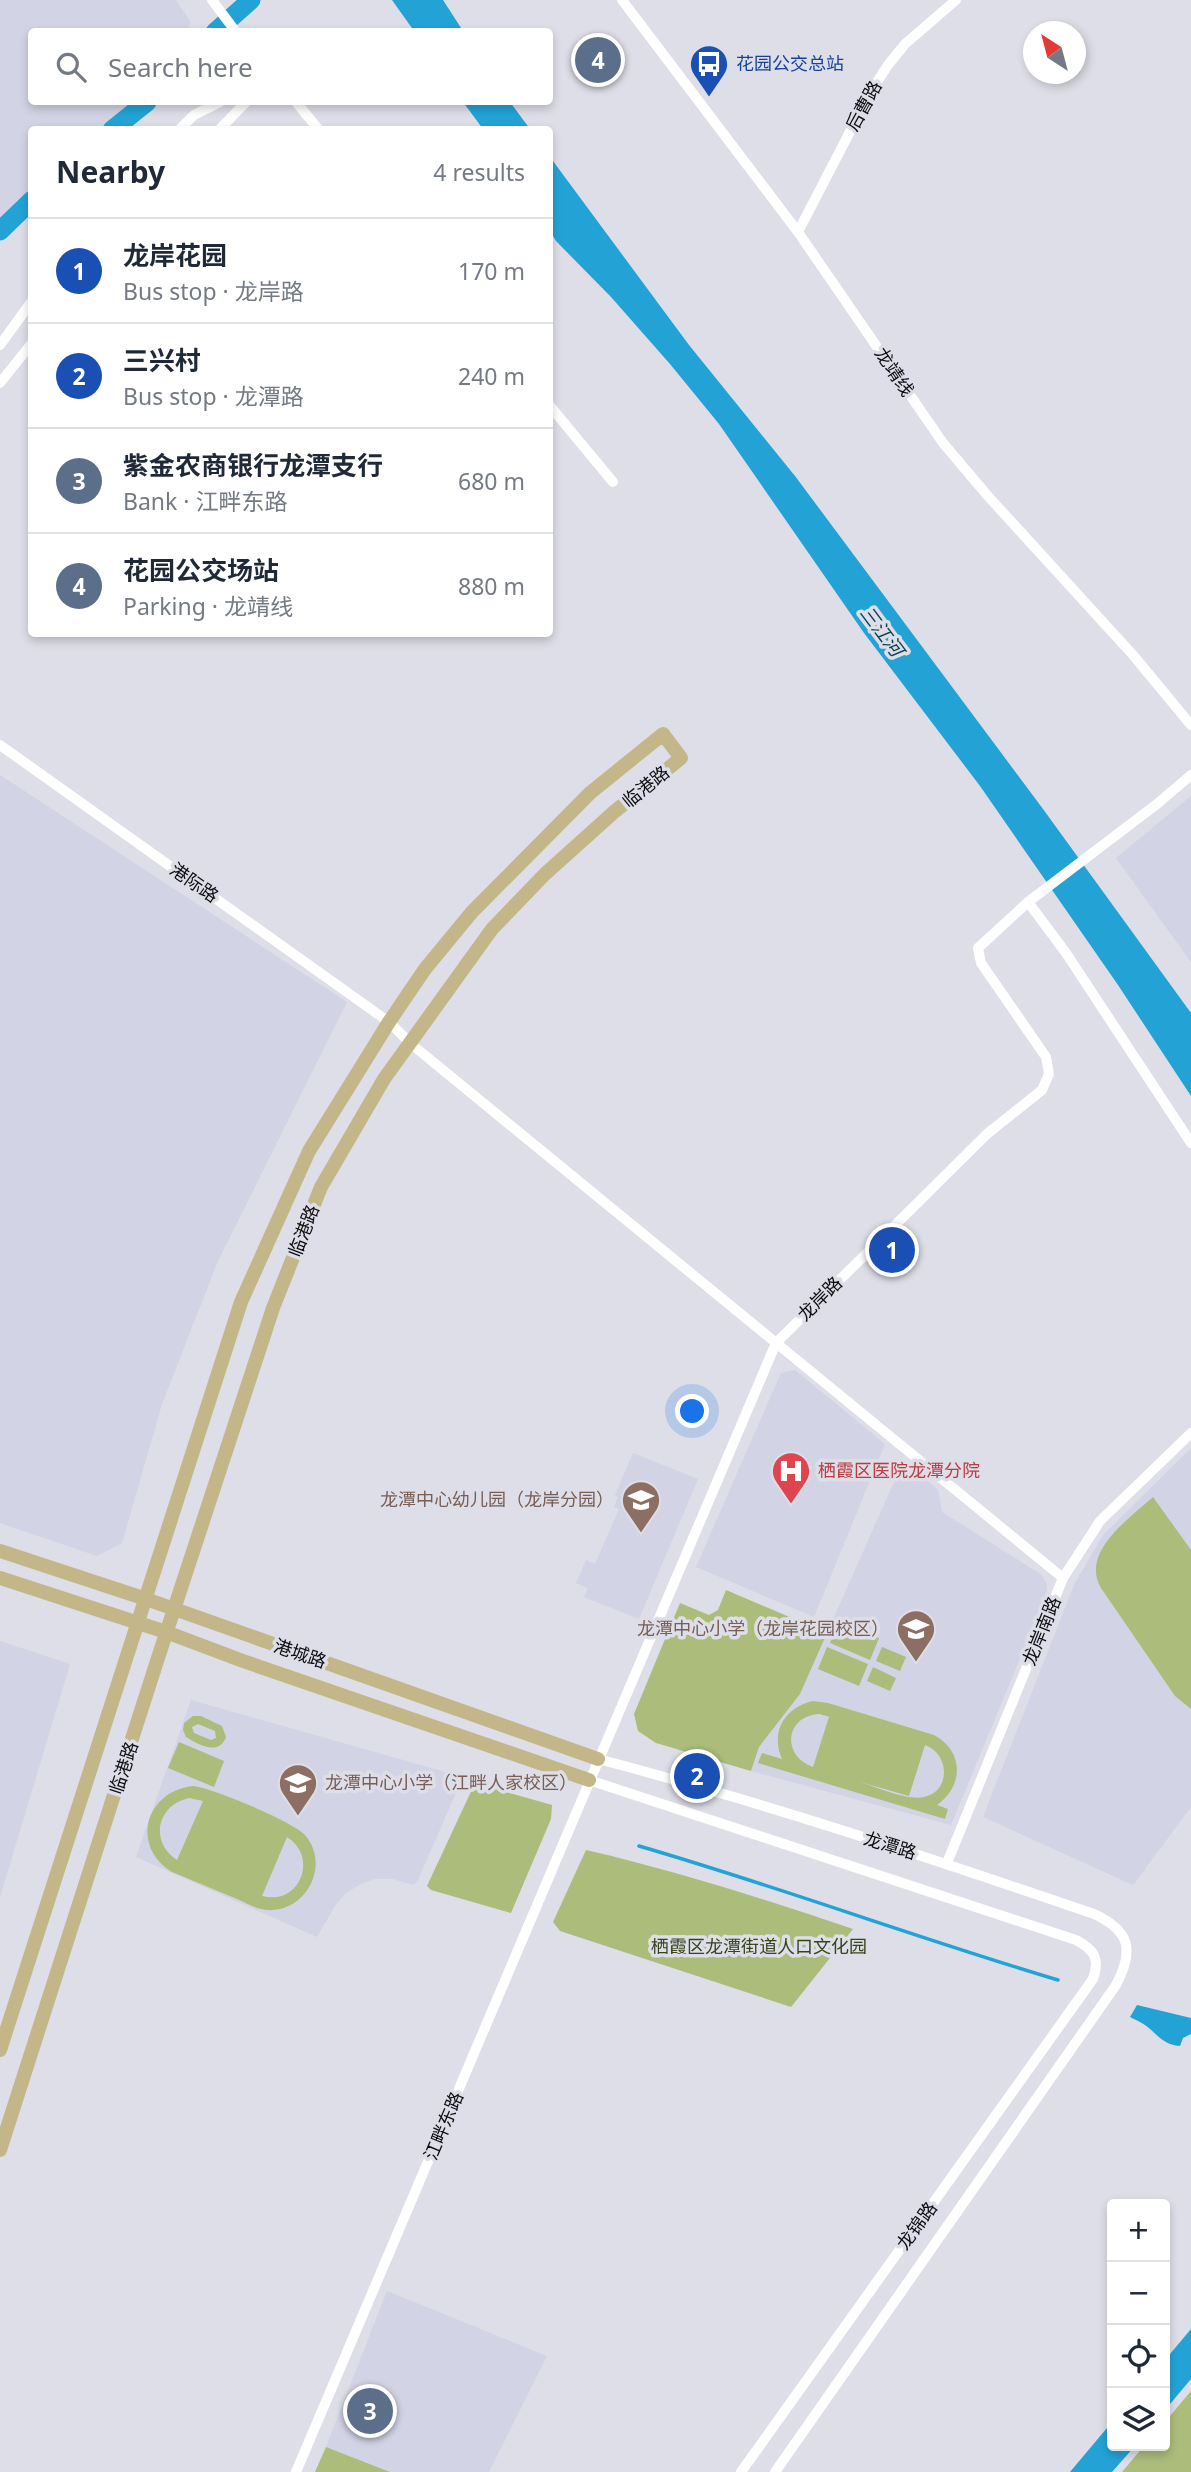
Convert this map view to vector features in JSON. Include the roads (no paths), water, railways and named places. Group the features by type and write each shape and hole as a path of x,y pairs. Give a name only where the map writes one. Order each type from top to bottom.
{"main road":[{"name":"临港路","path":"0,2050 241,1302 309,1151 389,1021 425,969 480,903 590,793 663,734 681,758 614,812 545,874 492,929 384,1079 321,1187 274,1308 166,1632 0,2150"},
{"name":"港城路","path":"0,1551 146,1599 598,1759"},
{"name":"港城路","path":"0,1578 166,1632 589,1780"}],"street":[{"path":"212,0 233,28"},
{"name":"龙靖线","path":"622,0 798,232 943,443 1133,655 1191,725"},
{"name":"后曹路","path":"798,232 871,91 888,65 905,44 956,0"},
{"path":"183,126 194,115 214,105"},
{"path":"223,126 243,105"},
{"path":"298,105 316,126"},
{"path":"0,345 28,307"},
{"path":"0,383 28,348"},
{"path":"553,410 613,482"},
{"name":"港际路","path":"0,744 389,1021 410,1043 1063,1578"},
{"path":"1191,775 1028,902 1066,953 1191,1143"},
{"name":"龙岸路","path":"589,1780 776,1343 987,1134 1042,1090 1049,1074 1046,1057 981,963 978,948 1028,902"},
{"name":"龙岸南路","path":"947,1863 1063,1578 1100,1521 1191,1433"},
{"name":"龙潭路","path":"598,1759 690,1783 947,1863 1094,1913 1110,1921 1123,1935 1129,1952 1125,1969 1116,1985"},
{"name":"龙潭路","path":"589,1780 1076,1940 1088,1947 1095,1957 1097,1967 1093,1979"},
{"name":"江畔东路","path":"296,2472 522,1944 589,1780"},
{"name":"龙锦路","path":"741,2472 1093,1979"},
{"name":"龙锦路","path":"775,2472 1116,1985"}],"water":[{"path":"392,0 443,0 461,28 412,28"},
{"path":"465,105 512,105 528,126 481,126"},
{"name":"三江河","path":"553,161 689,345 795,476 1191,1013 1191,1096 1118,985 980,786 864,633 719,424 611,297 553,236"},
{"path":"1137,2005 1191,2018 1191,2034 1183,2038 1180,2046 1167,2043 1146,2025 1130,2017"},
{"path":"1191,2329 1191,2379 1170,2404 1170,2388 1170,2354"},
{"path":"1107,2428 1107,2451 1131,2451 1112,2472 1070,2472"}],"waterway":[{"path":"220,28 251,0"},
{"path":"117,126 143,105"},
{"path":"0,231 28,204"},
{"path":"639,1846 1058,1980"}],"place":[{"name":"花园公交场站","path":"598,60"},
{"name":"花园公交总站","path":"709,98"},
{"name":"龙岸花园","path":"892,1250"},
{"name":"栖霞区医院龙潭分院","path":"791,1505"},
{"name":"龙潭中心幼儿园（龙岸分园）","path":"641,1534"},
{"name":"龙潭中心小学（龙岸花园校区）","path":"916,1663"},
{"name":"三兴村","path":"697,1776"},
{"name":"龙潭中心小学（江畔人家校区）","path":"298,1817"},
{"name":"紫金农商银行龙潭支行","path":"370,2411"}],"park label":[{"name":"栖霞区龙潭街道人口文化园","path":"759,1947"}]}
